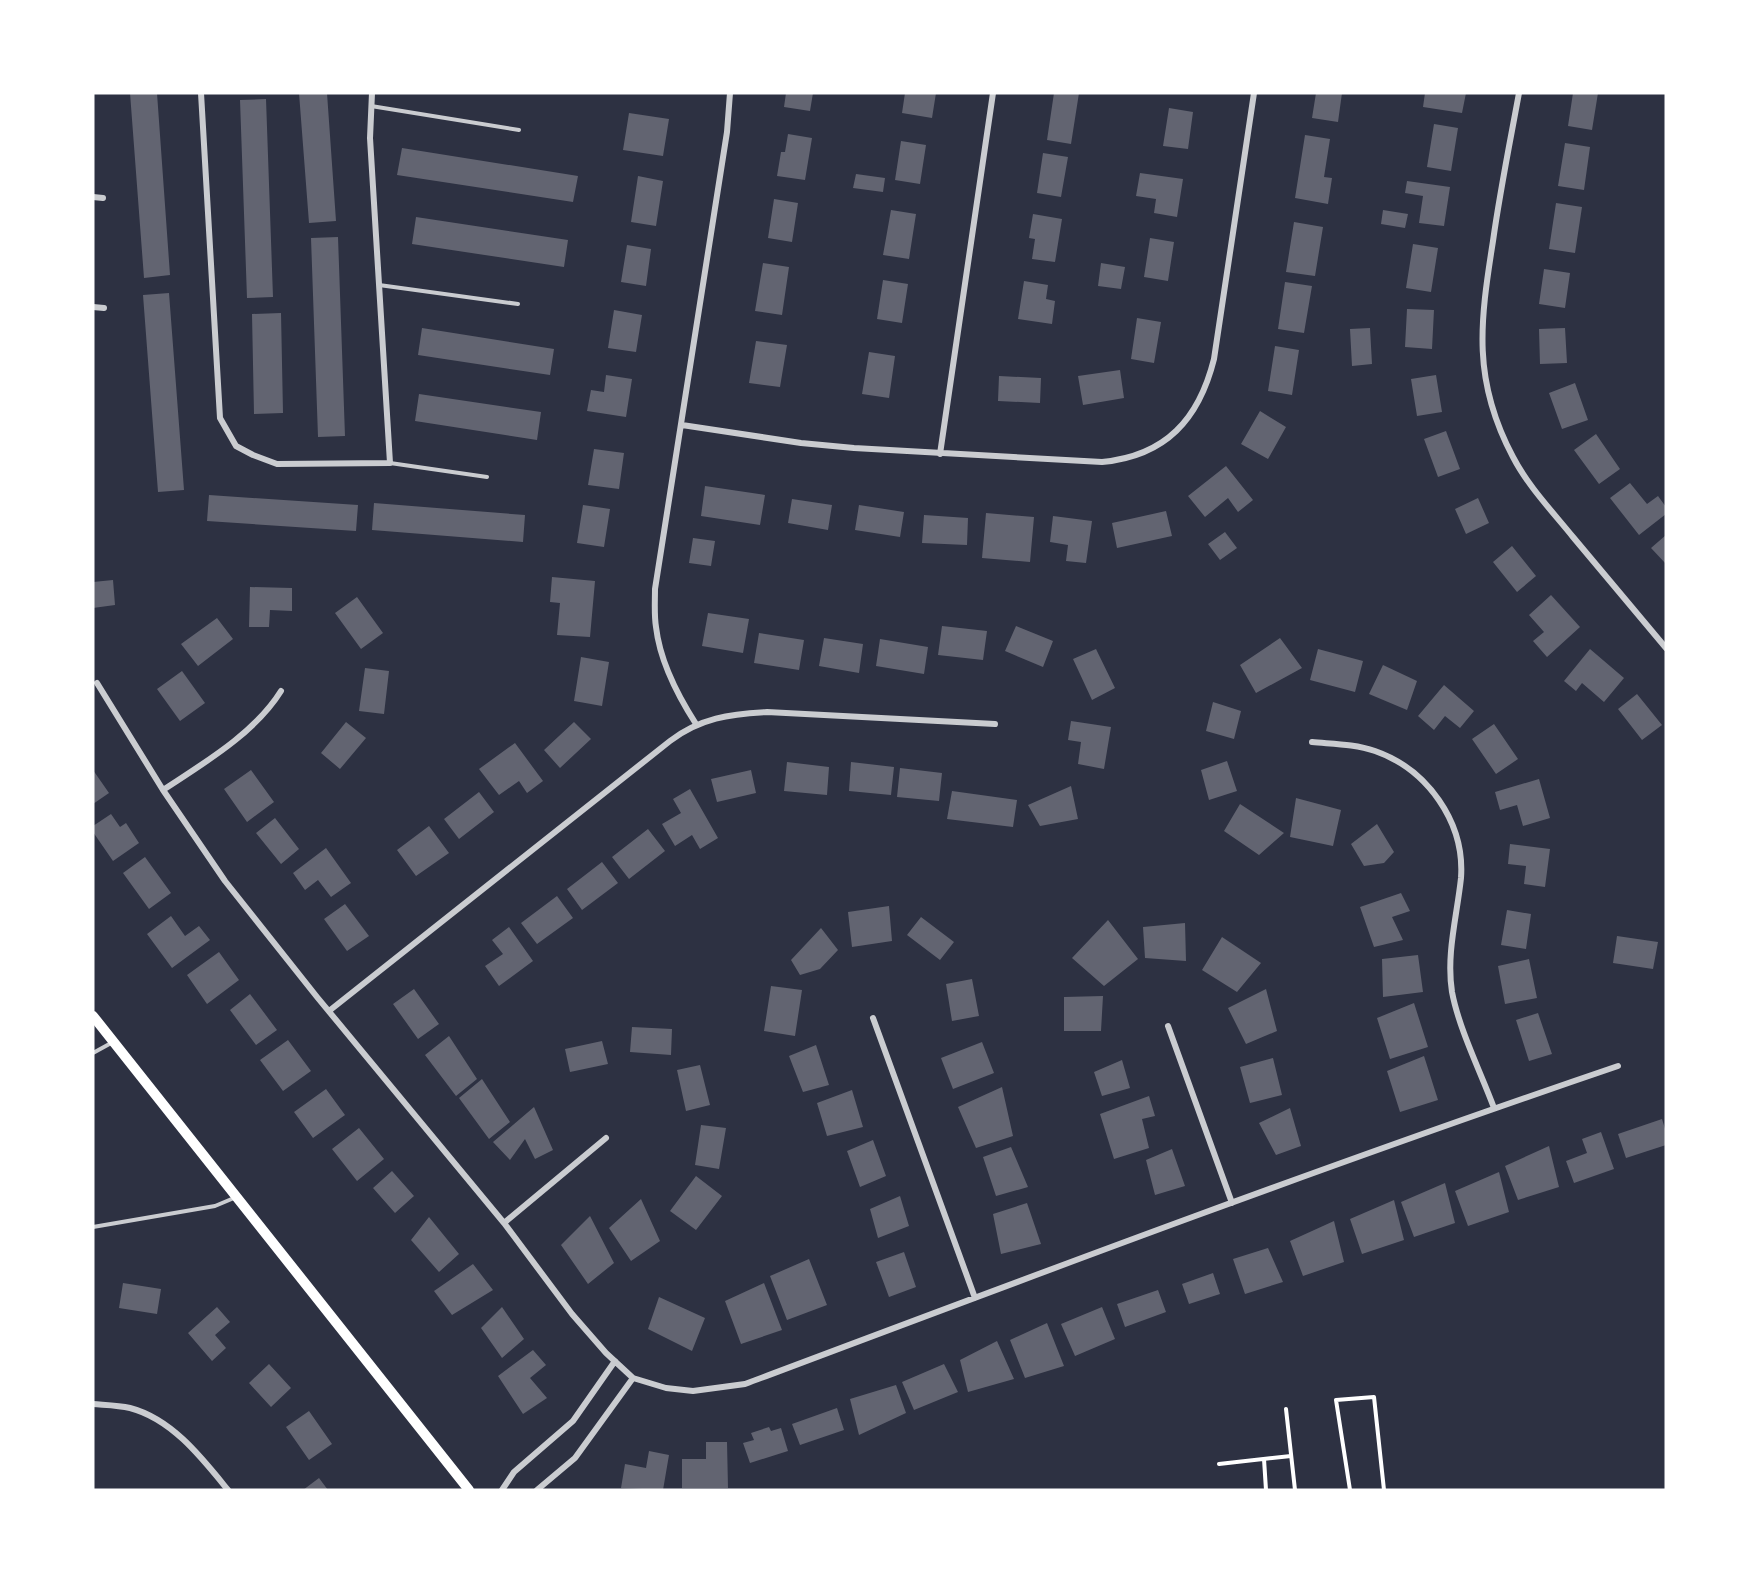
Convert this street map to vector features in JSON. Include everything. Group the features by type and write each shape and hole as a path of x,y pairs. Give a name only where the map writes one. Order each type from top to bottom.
{"main road":[{"path":"93,1016 469,1490"}],"street":[{"path":"201,93 220,418 236,446 253,456 277,464 390,464 370,138 372,93"},
{"path":"696,724 682,703 665,663 656,628 655,589 727,132 730,93"},
{"path":"940,454 993,93"},
{"path":"682,425 801,443 940,454 1102,462 1143,453 1166,440 1194,412 1207,385 1214,359 1254,93"},
{"path":"1519,93 1482,312 1483,365 1489,396 1513,458 1535,491 1666,648"},
{"path":"93,197 103,198"},
{"path":"93,308 104,308"},
{"path":"97,683 163,790 225,881 504,1223 572,1314 615,1361 633,1377 666,1388 693,1391 745,1384 1233,1203 1494,1108 1618,1066"},
{"path":"163,790 225,749 272,705 281,691"},
{"path":"329,1011 670,741 696,724 741,714 767,712 995,724"},
{"path":"1312,742 1353,746 1374,751 1395,760 1415,773 1429,787 1448,813 1460,854 1461,876 1451,961 1452,992 1460,1020 1494,1108"},
{"path":"873,1018 975,1298"},
{"path":"1168,1026 1233,1203"},
{"path":"504,1223 606,1138"},
{"path":"502,1490 514,1472 573,1420 615,1361"},
{"path":"537,1490 575,1458 633,1377"},
{"path":"93,1404 130,1408 151,1416 175,1432 201,1456 228,1490"}],"lane":[{"path":"371,106 519,130"},
{"path":"379,285 518,304"},
{"path":"390,464 487,477"},
{"path":"93,1053 114,1042"},
{"path":"93,1227 215,1206 238,1197"}],"path":[{"path":"1350,1490 1336,1400 1374,1397 1384,1490"},
{"path":"1286,1409 1295,1490"},
{"path":"1219,1464 1291,1456"},
{"path":"1264,1459 1266,1490"}],"building":[{"path":"130,93 157,93 170,275 144,278"},
{"path":"299,93 327,93 336,221 309,223"},
{"path":"786,93 813,93 810,111 784,107"},
{"path":"905,93 936,93 932,118 902,113"},
{"path":"1054,93 1079,93 1071,144 1047,140"},
{"path":"1316,93 1342,93 1338,122 1312,118"},
{"path":"1425,93 1466,93 1462,113 1423,107"},
{"path":"1573,93 1598,93 1592,130 1568,126"},
{"path":"266,99 273,297 247,298 240,100"},
{"path":"1169,108 1193,112 1188,149 1163,146"},
{"path":"629,113 669,119 663,156 623,150"},
{"path":"1434,124 1458,128 1451,171 1427,167"},
{"path":"788,134 812,138 805,180 777,176 781,152 785,152"},
{"path":"1305,135 1330,139 1324,177 1332,178 1328,204 1295,198"},
{"path":"901,141 926,145 920,184 895,180"},
{"path":"1565,143 1590,147 1584,190 1558,186"},
{"path":"402,148 578,176 573,202 397,175"},
{"path":"1043,153 1068,157 1061,197 1037,193"},
{"path":"1140,173 1183,179 1177,217 1154,213 1156,199 1136,196"},
{"path":"856,174 885,178 883,192 853,188"},
{"path":"638,176 663,181 656,226 631,222"},
{"path":"1407,181 1450,187 1444,226 1419,223 1423,196 1405,193"},
{"path":"774,199 798,203 792,242 768,238"},
{"path":"1556,203 1582,207 1575,253 1549,249"},
{"path":"891,210 916,214 909,259 883,255"},
{"path":"1383,210 1408,214 1405,228 1381,224"},
{"path":"1033,214 1062,219 1055,262 1032,259 1035,239 1029,238"},
{"path":"416,217 568,240 564,267 412,244"},
{"path":"1294,222 1323,227 1315,276 1286,272"},
{"path":"338,237 345,436 318,437 311,238"},
{"path":"1150,238 1174,242 1168,281 1144,277"},
{"path":"1413,244 1438,248 1431,292 1406,288"},
{"path":"627,245 651,249 646,286 621,282"},
{"path":"763,263 789,267 782,315 755,311"},
{"path":"1101,263 1125,267 1121,289 1098,286"},
{"path":"1544,269 1570,273 1565,308 1539,304"},
{"path":"883,280 908,284 902,323 877,319"},
{"path":"1024,281 1048,285 1046,299 1055,301 1052,324 1018,319"},
{"path":"1285,282 1312,286 1304,333 1278,329"},
{"path":"169,293 184,490 158,492 143,295"},
{"path":"1407,309 1434,310 1432,349 1405,347"},
{"path":"614,310 642,315 636,352 608,348"},
{"path":"281,313 283,413 254,414 252,314"},
{"path":"1137,318 1161,322 1154,363 1131,359"},
{"path":"422,328 554,349 550,375 418,355"},
{"path":"1370,328 1372,364 1352,366 1350,329"},
{"path":"1565,328 1567,363 1540,364 1539,329"},
{"path":"756,341 787,345 780,387 749,383"},
{"path":"1275,346 1299,350 1292,395 1268,391"},
{"path":"869,352 895,356 889,398 862,394"},
{"path":"1120,370 1124,398 1083,405 1078,376"},
{"path":"606,375 632,379 626,417 587,411 591,390 604,392"},
{"path":"1436,375 1442,412 1417,416 1411,379"},
{"path":"999,376 1041,378 1040,403 998,401"},
{"path":"1575,383 1588,420 1562,429 1549,393"},
{"path":"419,394 541,412 537,440 415,421"},
{"path":"1260,411 1286,427 1268,459 1241,444"},
{"path":"1446,431 1460,469 1438,477 1424,439"},
{"path":"1596,434 1620,469 1599,484 1574,450"},
{"path":"594,449 624,453 619,489 588,485"},
{"path":"1226,466 1253,500 1238,512 1228,498 1205,517 1188,496"},
{"path":"1630,483 1647,504 1658,496 1666,507 1666,514 1639,535 1610,498"},
{"path":"705,486 765,495 760,525 701,516"},
{"path":"209,495 358,505 356,531 207,521"},
{"path":"1478,498 1489,523 1466,534 1455,509"},
{"path":"792,499 832,505 828,530 788,523"},
{"path":"374,503 525,515 523,542 372,530"},
{"path":"583,505 610,509 604,547 577,543"},
{"path":"859,505 904,512 900,537 855,530"},
{"path":"1166,511 1172,536 1117,548 1112,523"},
{"path":"986,513 1034,517 1030,562 982,558"},
{"path":"924,515 968,518 967,545 922,543"},
{"path":"1053,516 1092,521 1086,563 1066,561 1068,545 1050,542"},
{"path":"1225,532 1237,548 1220,560 1208,544"},
{"path":"1666,535 1666,564 1651,548"},
{"path":"693,538 715,541 711,566 689,563"},
{"path":"1512,546 1536,576 1517,592 1493,562"},
{"path":"552,577 595,581 590,637 557,635 560,603 550,602"},
{"path":"113,580 115,605 93,608 93,582"},
{"path":"250,587 292,588 292,611 270,610 269,627 249,627"},
{"path":"1551,595 1580,627 1547,657 1533,641 1544,632 1529,615"},
{"path":"357,597 383,633 361,649 335,613"},
{"path":"708,613 749,619 743,653 702,646"},
{"path":"217,618 233,639 198,666 181,644"},
{"path":"942,626 987,631 983,660 938,655"},
{"path":"1016,626 1053,641 1043,667 1005,651"},
{"path":"759,633 804,640 799,670 754,663"},
{"path":"824,638 863,644 859,673 819,666"},
{"path":"1280,638 1302,668 1256,693 1240,665"},
{"path":"880,639 928,647 924,674 876,666"},
{"path":"1096,649 1115,688 1092,700 1073,659"},
{"path":"1318,649 1363,661 1355,692 1310,680"},
{"path":"1590,649 1624,678 1604,702 1582,683 1576,691 1564,681"},
{"path":"581,657 609,662 602,706 574,701"},
{"path":"1383,665 1417,681 1407,710 1369,694"},
{"path":"365,668 389,671 384,714 359,711"},
{"path":"182,671 205,703 180,721 157,689"},
{"path":"1444,685 1474,711 1460,728 1445,716 1434,730 1418,716"},
{"path":"1637,694 1662,725 1642,740 1618,709"},
{"path":"1213,702 1241,711 1234,739 1206,731"},
{"path":"1071,721 1111,727 1104,769 1078,764 1081,742 1068,740"},
{"path":"346,722 366,738 340,769 321,753"},
{"path":"574,722 591,739 560,768 544,750"},
{"path":"1494,724 1518,759 1496,774 1472,739"},
{"path":"515,743 543,781 527,793 519,781 499,795 479,769"},
{"path":"1227,761 1237,791 1209,800 1201,770"},
{"path":"787,762 829,767 827,795 784,791"},
{"path":"851,762 894,767 891,795 849,791"},
{"path":"900,768 942,773 939,801 897,797"},
{"path":"93,770 109,793 93,804"},
{"path":"251,770 274,802 247,822 224,789"},
{"path":"751,770 756,793 717,802 711,779"},
{"path":"1539,779 1550,818 1523,826 1517,805 1500,810 1495,792"},
{"path":"1071,786 1078,819 1040,826 1028,805"},
{"path":"690,789 718,838 700,849 692,835 675,846 662,824 681,813 673,799"},
{"path":"952,791 1017,800 1013,827 947,819"},
{"path":"479,792 494,812 459,839 444,819"},
{"path":"1296,798 1341,810 1333,846 1290,837"},
{"path":"1240,804 1284,833 1259,855 1224,831"},
{"path":"111,814 120,827 126,823 139,843 113,861 93,832 93,826"},
{"path":"275,818 299,849 281,864 256,833"},
{"path":"1377,824 1394,852 1384,863 1364,866 1351,844"},
{"path":"429,826 449,853 416,876 397,850"},
{"path":"648,829 665,851 629,879 612,857"},
{"path":"1510,844 1550,849 1545,887 1524,884 1526,866 1508,864"},
{"path":"326,848 351,883 331,897 318,880 305,890 293,873"},
{"path":"145,857 171,893 149,909 123,873"},
{"path":"602,862 618,883 582,910 567,889"},
{"path":"1401,893 1410,911 1392,917 1403,940 1374,947 1360,907"},
{"path":"557,896 573,918 537,944 521,923"},
{"path":"345,904 369,936 347,951 324,919"},
{"path":"889,906 892,941 852,947 848,912"},
{"path":"1507,910 1531,914 1526,949 1501,945"},
{"path":"171,916 185,936 199,926 210,940 172,968 147,934"},
{"path":"921,917 954,942 940,960 907,935"},
{"path":"1108,920 1138,959 1104,986 1072,958"},
{"path":"1185,923 1186,961 1145,958 1143,927"},
{"path":"509,927 533,961 499,986 485,966 503,954 492,940"},
{"path":"821,928 838,950 820,969 800,975 791,960"},
{"path":"1617,936 1658,942 1653,969 1613,963"},
{"path":"1222,937 1261,963 1237,992 1202,970"},
{"path":"219,952 239,980 207,1004 187,975"},
{"path":"1418,955 1423,992 1383,997 1382,959"},
{"path":"1529,959 1537,998 1505,1004 1498,966"},
{"path":"972,979 979,1016 952,1021 946,984"},
{"path":"771,986 802,990 795,1036 764,1031"},
{"path":"414,989 439,1024 418,1039 393,1004"},
{"path":"1266,989 1277,1031 1246,1044 1228,1008"},
{"path":"250,994 277,1030 256,1045 230,1010"},
{"path":"1103,996 1101,1031 1064,1031 1064,997"},
{"path":"1414,1003 1428,1047 1390,1059 1377,1018"},
{"path":"1538,1013 1552,1054 1529,1061 1516,1020"},
{"path":"632,1027 672,1029 671,1055 630,1052"},
{"path":"449,1036 477,1079 456,1096 425,1055"},
{"path":"288,1040 311,1071 283,1091 260,1060"},
{"path":"602,1041 608,1064 570,1072 565,1049"},
{"path":"982,1042 994,1073 953,1089 941,1058"},
{"path":"816,1045 829,1085 803,1092 789,1056"},
{"path":"1424,1056 1438,1100 1400,1112 1387,1071"},
{"path":"1273,1058 1282,1095 1250,1103 1240,1067"},
{"path":"1122,1060 1130,1088 1102,1096 1094,1072"},
{"path":"700,1065 710,1105 686,1111 677,1070"},
{"path":"482,1079 510,1122 489,1139 459,1098"},
{"path":"1002,1087 1013,1136 976,1148 958,1107"},
{"path":"326,1089 345,1115 313,1138 294,1112"},
{"path":"852,1090 863,1127 827,1136 817,1103"},
{"path":"1149,1096 1155,1116 1142,1119 1149,1148 1114,1159 1100,1114"},
{"path":"534,1107 553,1150 535,1159 525,1139 510,1160 493,1142"},
{"path":"1290,1108 1301,1146 1276,1155 1259,1123"},
{"path":"1662,1119 1666,1132 1666,1145 1626,1158 1618,1134"},
{"path":"701,1125 726,1128 719,1169 695,1165"},
{"path":"359,1128 384,1159 357,1181 332,1149"},
{"path":"1601,1132 1614,1169 1574,1183 1566,1161 1587,1153 1582,1139"},
{"path":"873,1140 886,1176 860,1187 847,1151"},
{"path":"1549,1146 1559,1187 1518,1200 1505,1166"},
{"path":"1011,1147 1028,1187 996,1196 983,1157"},
{"path":"1172,1149 1185,1186 1155,1195 1146,1160"},
{"path":"392,1171 414,1196 395,1213 373,1188"},
{"path":"1499,1172 1509,1212 1468,1226 1455,1191"},
{"path":"696,1176 722,1196 696,1230 670,1211"},
{"path":"1445,1183 1455,1223 1414,1237 1401,1202"},
{"path":"900,1196 909,1226 878,1238 870,1209"},
{"path":"641,1199 660,1241 631,1261 609,1228"},
{"path":"1394,1200 1404,1240 1362,1254 1350,1219"},
{"path":"1027,1203 1041,1244 1001,1254 993,1214"},
{"path":"590,1216 614,1263 588,1284 561,1245"},
{"path":"429,1217 459,1254 439,1272 411,1240"},
{"path":"1334,1221 1344,1262 1303,1276 1290,1241"},
{"path":"1268,1248 1283,1282 1245,1294 1233,1259"},
{"path":"904,1252 916,1287 889,1297 876,1262"},
{"path":"809,1259 827,1305 787,1320 770,1276"},
{"path":"473,1264 493,1290 452,1315 434,1291"},
{"path":"1213,1273 1220,1294 1189,1304 1182,1284"},
{"path":"123,1283 161,1289 157,1314 119,1308"},
{"path":"764,1283 782,1330 741,1344 725,1301"},
{"path":"1158,1290 1166,1312 1125,1327 1117,1304"},
{"path":"659,1297 705,1318 692,1351 648,1329"},
{"path":"217,1307 230,1322 215,1335 226,1348 212,1361 188,1333"},
{"path":"502,1307 524,1339 502,1358 481,1328"},
{"path":"1102,1307 1115,1339 1075,1356 1061,1324"},
{"path":"1047,1323 1064,1366 1025,1378 1010,1340"},
{"path":"997,1341 1014,1379 968,1392 960,1360"},
{"path":"533,1350 546,1365 530,1378 547,1398 523,1414 498,1376"},
{"path":"269,1364 291,1388 271,1407 249,1383"},
{"path":"944,1364 958,1392 914,1410 902,1382"},
{"path":"896,1385 906,1413 859,1435 850,1399"},
{"path":"837,1408 844,1430 800,1445 792,1424"},
{"path":"309,1411 332,1444 309,1460 286,1427"},
{"path":"769,1427 771,1431 781,1428 788,1451 750,1463 743,1443 754,1440 751,1433"},
{"path":"706,1442 727,1442 728,1488 682,1488 682,1459 706,1459"},
{"path":"649,1451 669,1455 663,1490 621,1488 625,1464 646,1468"},
{"path":"319,1478 328,1490 303,1490"}]}
